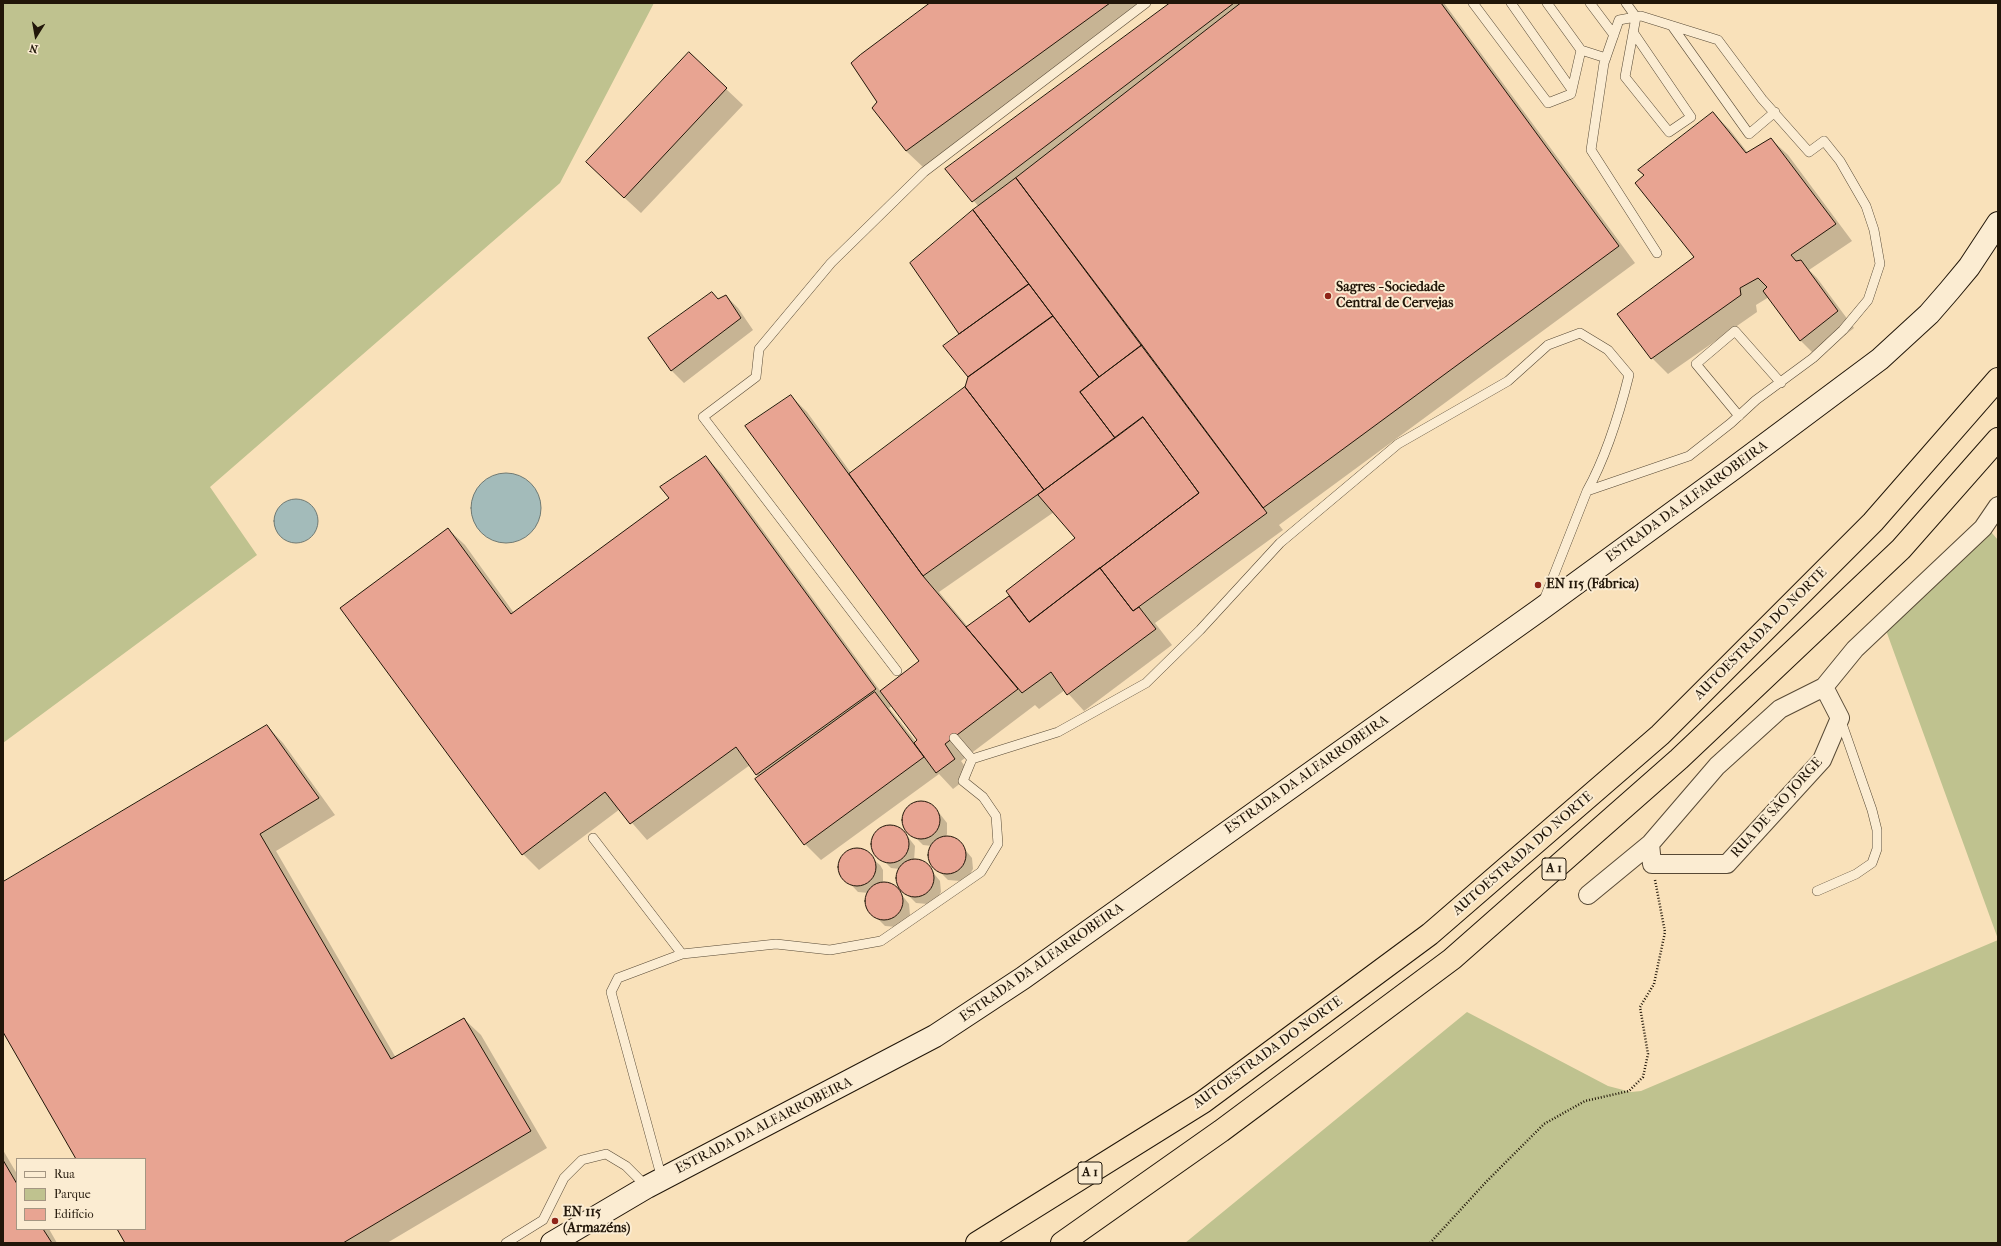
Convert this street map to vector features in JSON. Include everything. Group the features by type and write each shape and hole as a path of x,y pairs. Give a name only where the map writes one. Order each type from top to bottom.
{"highway":[{"name":"AUTOESTRADA DO NORTE","path":"977,1243 1204,1102 1430,934 1660,735 1873,522 1998,379"},
{"name":"A 1","path":"1062,1243 1222,1131 1452,959 1679,759 1901,549 1998,438"}],"main road":[{"name":"ESTRADA DA ALFARROBEIRA","path":"552,1243 654,1183 893,1059 935,1036 980,1008 1541,609 1741,463 1880,359 1924,319 1950,291 1969,267 1998,223"}],"street":[{"path":"1588,895 1650,844 1718,766 1780,709 1824,687 1855,649 1983,528 1998,506"},
{"path":"1824,687 1840,718"},
{"name":"RUA DE SÃO JORGE","path":"1652,864 1727,864 1822,760 1840,718"},
{"path":"1650,844 1652,864"}],"lane":[{"path":"897,671 703,417 756,377 759,349 831,263 924,172 1146,3"},
{"path":"1473,3 1548,103 1571,94 1581,50"},
{"path":"1511,3 1572,90"},
{"path":"1547,3 1581,50 1606,58"},
{"path":"1590,3 1614,35"},
{"path":"1626,3 1636,17 1633,32 1624,77 1669,132 1691,117 1633,32"},
{"path":"1587,491 1689,456 1739,416 1756,400 1813,358 1843,330 1868,300 1880,264 1874,230 1866,206 1840,161 1824,142 1809,152 1718,40 1640,16 1620,20 1614,35 1606,58 1591,150 1657,253"},
{"path":"1672,26 1749,134 1775,112"},
{"path":"1739,416 1696,364 1735,331 1781,383"},
{"path":"972,759 1058,732 1146,683 1200,630 1280,543 1398,444 1508,381 1548,345 1580,333 1608,350 1629,375 1622,405 1598,471 1587,491 1541,609"},
{"path":"1817,891 1856,874 1872,863 1877,849 1877,830 1872,810 1840,718"},
{"path":"954,738 972,759"},
{"path":"654,1183 611,992 618,978 682,954 776,944 830,950 881,941 981,872 998,844 996,816 983,797 963,781 972,759"},
{"path":"593,838 682,954"},
{"path":"506,1243 543,1220 564,1178 582,1160 606,1154 654,1183"}],"path":[{"path":"1430,1243 1486,1182 1544,1124 1585,1101 1629,1091 1643,1077 1648,1054 1640,1007 1654,984 1665,932 1652,864"}],"green space":[{"path":"3,3 654,3 560,183 210,487 257,555 3,743"},
{"path":"1985,525 1998,540 1998,939 1883,622"},
{"path":"1998,940 1998,1243 1185,1243 1467,1012 1608,1086 1631,1092 1641,1091"}],"water":[{"path":"499,473 513,473 526,479 535,488 539,494 541,508 539,522 531,533 520,541 513,543 499,543 492,541 481,533 473,522 471,515 471,501 473,494 481,483 492,475"},
{"path":"300,499 312,505 317,513 317,529 312,537 304,542 292,543 280,537 275,529 274,517 280,505 288,500"}],"building":[{"path":"930,3 1110,3 906,151 872,108 877,102 851,63"},
{"path":"1170,3 1234,3 972,202 945,169"},
{"name":"Sagres - Sociedade Central de Cervejas","path":"1241,3 1441,3 1619,246 1263,508 1016,178"},
{"path":"689,52 727,88 624,198 586,162"},
{"path":"1713,112 1746,153 1771,138 1836,224 1791,255 1796,261 1801,260 1838,311 1800,341 1763,291 1767,287 1758,278 1740,288 1741,295 1651,359 1617,314 1694,257 1635,183 1644,175 1638,170"},
{"path":"1016,178 1142,345 1099,377 973,210"},
{"path":"973,210 1029,284 959,334 910,263"},
{"path":"1029,284 1053,316 968,377 943,346"},
{"path":"712,292 718,299 726,295 741,318 671,371 648,338"},
{"path":"1053,316 1099,377 1080,392 1115,438 1044,490 965,387 968,377"},
{"path":"1142,345 1267,513 1133,611 1100,568 1199,493 1143,417 1115,438 1080,392"},
{"path":"965,387 1044,490 923,576 849,474"},
{"path":"791,395 923,576 1018,689 945,744 955,759 936,773 914,743 917,740 880,691 919,661 745,426"},
{"path":"1143,417 1199,493 1029,622 1006,591 1075,538 1038,495"},
{"path":"706,456 876,689 756,775 736,747 630,824 605,792 522,855 340,608 448,528 511,614 669,498 660,487"},
{"path":"1100,568 1133,611 1139,607 1156,629 1067,695 1051,672 1022,693 966,627 1009,596 1029,622"},
{"path":"875,692 924,757 804,845 755,779"},
{"path":"267,725 319,798 260,834 391,1059 464,1018 531,1131 343,1243 125,1243 118,1230 146,1230 146,1158 75,1158 3,1032 3,882"},
{"path":"921,801 934,807 940,820 934,833 921,839 908,833 902,820 908,807"},
{"path":"890,825 903,831 909,844 903,857 890,863 877,857 871,844 877,831"},
{"path":"947,836 960,842 966,855 960,868 947,874 934,868 928,855 934,842"},
{"path":"857,848 867,851 873,857 876,867 873,877 867,883 857,886 847,883 841,877 838,867 841,857 847,851"},
{"path":"915,859 928,865 934,878 928,891 915,897 902,891 896,878 902,865"},
{"path":"884,882 897,888 903,901 897,914 884,920 871,914 865,901 871,888"},
{"path":"3,1160 16,1182 16,1230 44,1230 52,1243 3,1243"}],"place":[{"name":"Sagres - Sociedade Central de Cervejas","path":"1328,296"},
{"name":"EN 115 (Fábrica)","path":"1538,585"},
{"name":"EN 115 (Armazéns)","path":"555,1221"}]}
